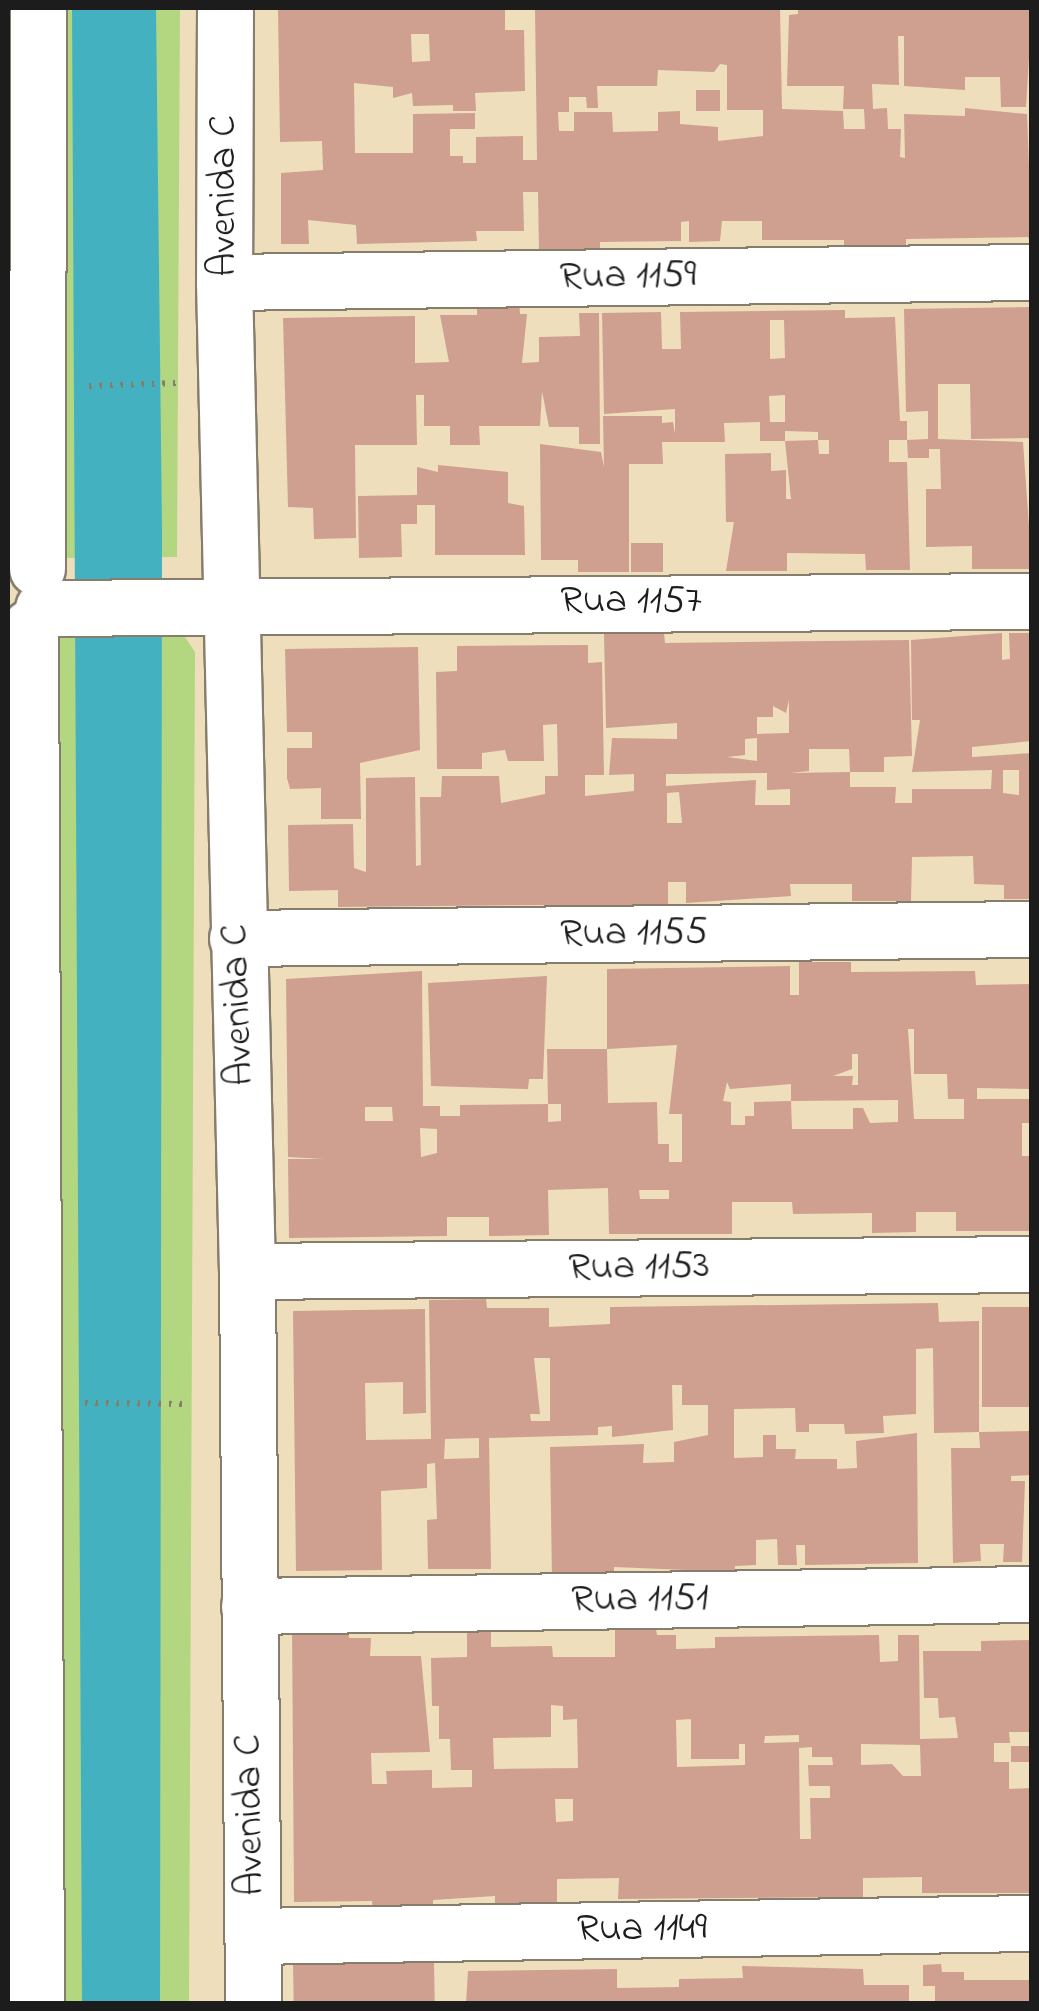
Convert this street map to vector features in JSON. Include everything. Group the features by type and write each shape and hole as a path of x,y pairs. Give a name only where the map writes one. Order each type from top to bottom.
{"street":[{"path":"36,2004 22,1789 38,8"},
{"name":"Avenida C","path":"226,8 224,282 206,604 237,938 248,1271 253,2004"},
{"name":"Rua 1159","path":"224,282 1032,272"},
{"name":"Rua 1157","path":"35,600 206,604 1032,601"},
{"name":"Rua 1155","path":"237,938 1032,930"},
{"name":"Rua 1153","path":"248,1271 1032,1264"},
{"name":"Rua 1151","path":"249,1606 1032,1594"},
{"name":"Rua 1149","path":"253,1936 1032,1923"}],"path":[{"path":"81,386 165,384"},
{"path":"68,1402 189,1404"}],"green space":[{"path":"22,8 180,8 177,557 64,558"},
{"path":"175,622 195,652 189,2003 50,2003 44,640 60,630"}],"water":[{"path":"72,8 156,8 162,529 160,2004 82,2003"}],"building":[{"path":"278,8 505,8 505,30 524,30 525,91 475,93 476,111 453,111 453,105 413,106 412,93 393,98 393,87 354,83 355,153 413,153 413,114 475,113 475,129 450,129 450,156 463,156 463,163 476,163 476,137 523,136 523,160 537,160 535,8 780,8 782,109 843,111 844,129 865,129 864,109 843,109 844,86 787,86 789,15 798,14 798,8 1032,8 1026,107 1001,107 1000,77 965,77 965,90 904,86 904,36 898,36 899,85 872,84 873,109 887,108 888,129 901,129 900,157 905,158 904,114 965,116 965,108 1027,114 1032,246 1028,237 906,239 906,248 844,249 844,240 762,240 762,221 722,221 720,241 689,242 689,221 681,222 681,241 600,242 600,253 539,253 538,192 523,192 524,231 476,231 477,241 357,244 356,225 308,220 309,244 281,244 281,173 323,170 322,141 280,142","holes":["411,34 429,34 430,61 412,62","720,64 727,65 727,110 763,110 763,136 718,141 718,127 680,124 680,111 658,112 658,131 613,132 612,112 574,112 574,131 559,131 558,112 569,112 569,97 586,97 587,108 598,108 597,86 657,86 658,70 714,72"]},
{"path":"696,90 720,90 720,111 696,111"},
{"path":"477,298 519,298 520,314 527,314 522,363 539,362 539,337 580,336 579,313 599,313 600,444 579,444 579,427 549,427 542,391 540,426 479,426 480,445 450,445 450,426 424,426 424,395 416,395 417,445 355,445 356,538 314,539 313,508 288,507 283,318 415,316 415,363 449,362 440,315 477,315"},
{"path":"1032,307 1030,438 971,439 970,384 938,384 938,439 1023,442 1032,569 972,569 972,546 926,547 926,489 941,489 940,449 929,449 929,458 908,458 907,440 928,439 928,411 906,412 904,309"},
{"path":"845,310 845,318 895,317 900,421 907,421 907,440 889,440 889,462 907,462 910,570 866,570 865,554 787,553 787,571 726,571 734,522 726,522 725,454 771,453 771,471 786,470 786,499 791,499 785,441 760,441 760,422 724,423 725,442 662,442 663,464 629,464 629,572 578,572 578,560 541,560 540,444 601,452 604,467 603,416 662,416 662,423 673,422 675,434 675,409 604,414 602,313 661,312 662,349 681,349 680,312","holes":["770,320 784,320 785,358 770,359","785,395 785,422 770,422 769,396","785,431 818,432 818,440 785,441","818,440 829,440 829,454 819,454"]},
{"path":"438,465 508,472 508,503 524,506 525,555 435,555 435,505 417,505 417,524 401,524 402,557 359,558 358,496 417,495 417,467 438,472"},
{"path":"631,543 663,543 663,572 631,572"},
{"path":"664,633 665,643 909,640 912,756 884,757 884,772 850,772 850,787 896,787 895,803 912,803 912,789 991,789 992,770 912,772 920,720 912,720 911,640 1002,633 1002,660 1010,659 1009,633 1032,633 1032,741 972,747 972,757 1032,753 1032,899 1004,899 1004,885 974,884 973,856 912,857 911,901 852,901 852,884 790,884 791,896 686,903 686,882 668,882 668,904 547,915 547,905 338,907 338,890 289,891 288,825 353,824 354,868 366,872 366,778 415,777 416,866 421,865 420,797 441,797 442,776 499,776 501,803 545,794 545,776 558,776 557,724 543,725 544,761 508,761 505,750 482,753 482,769 437,769 436,672 457,671 457,646 588,645 588,663 602,662 604,775 585,775 585,796 634,791 634,774 609,775 612,738 677,739 677,723 606,728 604,634","holes":["789,700 789,733 757,734 757,717 773,717 773,706 786,713","757,738 757,761 727,757 745,755 745,739","809,749 849,749 850,772 790,773 809,771","1003,770 1019,770 1019,795 1003,793","767,773 767,790 790,789 790,805 755,805 756,780 666,786 666,774","679,792 682,823 667,823 667,793"]},
{"path":"418,647 420,750 360,763 361,819 321,819 321,788 290,789 287,778 287,748 312,748 312,732 287,732 285,649"},
{"path":"799,962 851,962 851,972 975,971 976,985 1032,984 1032,1089 977,1088 977,1099 1032,1099 1032,1123 1022,1123 1022,1156 1032,1156 1032,1231 956,1231 956,1212 916,1212 916,1232 872,1233 872,1213 793,1214 792,1202 732,1202 732,1234 609,1234 608,1188 548,1190 549,1235 489,1236 489,1217 447,1217 447,1236 289,1238 288,1159 324,1159 288,1157 286,979 422,971 423,1106 440,1106 440,1116 460,1116 460,1105 548,1104 547,1049 607,1049 607,969 790,966 790,995 799,995","holes":["908,1029 914,1029 914,1074 947,1074 948,1099 964,1099 964,1119 914,1119","677,1045 669,1114 682,1114 682,1162 669,1162 669,1144 658,1144 657,1102 608,1103 607,1049","852,1054 858,1054 858,1085 852,1085 853,1076 833,1076 852,1069","727,1082 730,1089 791,1084 791,1101 754,1102 754,1116 745,1116 745,1125 731,1125 731,1102 723,1101","898,1100 898,1122 870,1123 863,1108 853,1108 853,1129 792,1129 791,1101","548,1104 561,1104 561,1121 548,1122","365,1107 392,1107 393,1121 365,1121","420,1128 437,1129 437,1153 421,1157","639,1190 669,1190 669,1199 640,1199"]},
{"path":"547,976 543,1079 529,1079 528,1089 431,1086 428,983"},
{"path":"486,1299 487,1308 549,1308 549,1327 610,1324 610,1307 938,1303 939,1322 979,1321 979,1432 934,1433 933,1348 916,1349 916,1414 883,1416 884,1433 845,1434 844,1424 809,1424 809,1432 796,1432 795,1408 734,1409 734,1458 763,1457 763,1435 776,1435 776,1449 796,1449 795,1459 837,1459 837,1469 857,1468 856,1441 917,1433 918,1563 805,1565 805,1545 796,1545 797,1565 778,1565 777,1539 756,1540 756,1565 735,1566 735,1572 614,1567 614,1578 552,1579 550,1447 644,1444 643,1463 674,1462 674,1442 708,1435 708,1405 682,1405 682,1385 672,1385 673,1430 612,1437 612,1426 598,1427 598,1435 489,1438 491,1569 428,1569 427,1520 437,1519 435,1463 427,1464 427,1488 381,1491 382,1570 296,1571 293,1311 425,1309 426,1413 403,1414 403,1382 365,1383 366,1440 431,1439 429,1300","holes":["534,1358 550,1358 550,1421 531,1421 530,1414 540,1414","479,1438 479,1458 444,1459 445,1439"]},
{"path":"982,1307 1032,1307 1032,1407 982,1407"},
{"path":"1032,1431 1032,1475 1011,1476 1011,1481 1025,1481 1022,1562 1003,1562 1004,1544 980,1544 981,1561 953,1563 951,1448 980,1448 979,1432"},
{"path":"292,1628 348,1628 349,1638 371,1638 370,1656 421,1656 430,1752 371,1753 372,1784 387,1784 386,1771 432,1770 432,1788 472,1787 472,1770 451,1770 450,1739 439,1739 439,1706 432,1706 431,1658 467,1657 467,1628 491,1629 491,1647 552,1646 553,1657 615,1657 615,1630 656,1629 657,1635 676,1635 676,1649 715,1648 715,1637 879,1635 880,1662 898,1661 898,1635 919,1635 920,1739 958,1738 955,1717 939,1718 938,1698 924,1698 923,1651 981,1651 981,1641 1032,1640 1029,1732 1009,1732 1010,1743 994,1743 994,1762 1009,1762 1009,1789 1032,1788 1032,1893 922,1893 922,1877 863,1878 863,1897 618,1899 619,1878 557,1879 557,1911 495,1911 495,1896 433,1900 433,1911 373,1911 372,1901 294,1902","holes":["551,1705 563,1706 563,1720 577,1719 578,1768 494,1769 493,1738 551,1737","691,1719 691,1759 739,1759 739,1744 745,1744 745,1765 677,1767 676,1720","799,1735 799,1742 764,1743 765,1736","861,1744 920,1745 921,1776 903,1776 892,1764 861,1765","812,1747 812,1757 832,1757 833,1765 808,1765 809,1786 830,1786 830,1798 810,1798 811,1839 800,1839 799,1748","555,1799 573,1799 573,1821 556,1822"]},
{"path":"1011,1746 1032,1746 1032,1762 1011,1762"},
{"path":"434,1961 435,2004 294,2004 293,1963"},
{"path":"941,1964 942,1972 964,1972 964,1980 1032,1980 1032,2004 935,2004 935,1986 923,1986 923,1965"},
{"path":"742,1966 863,1969 864,1985 909,1985 909,2004 466,2004 468,1971 617,1969 617,1988 679,1987 679,1979 743,1978"}]}
